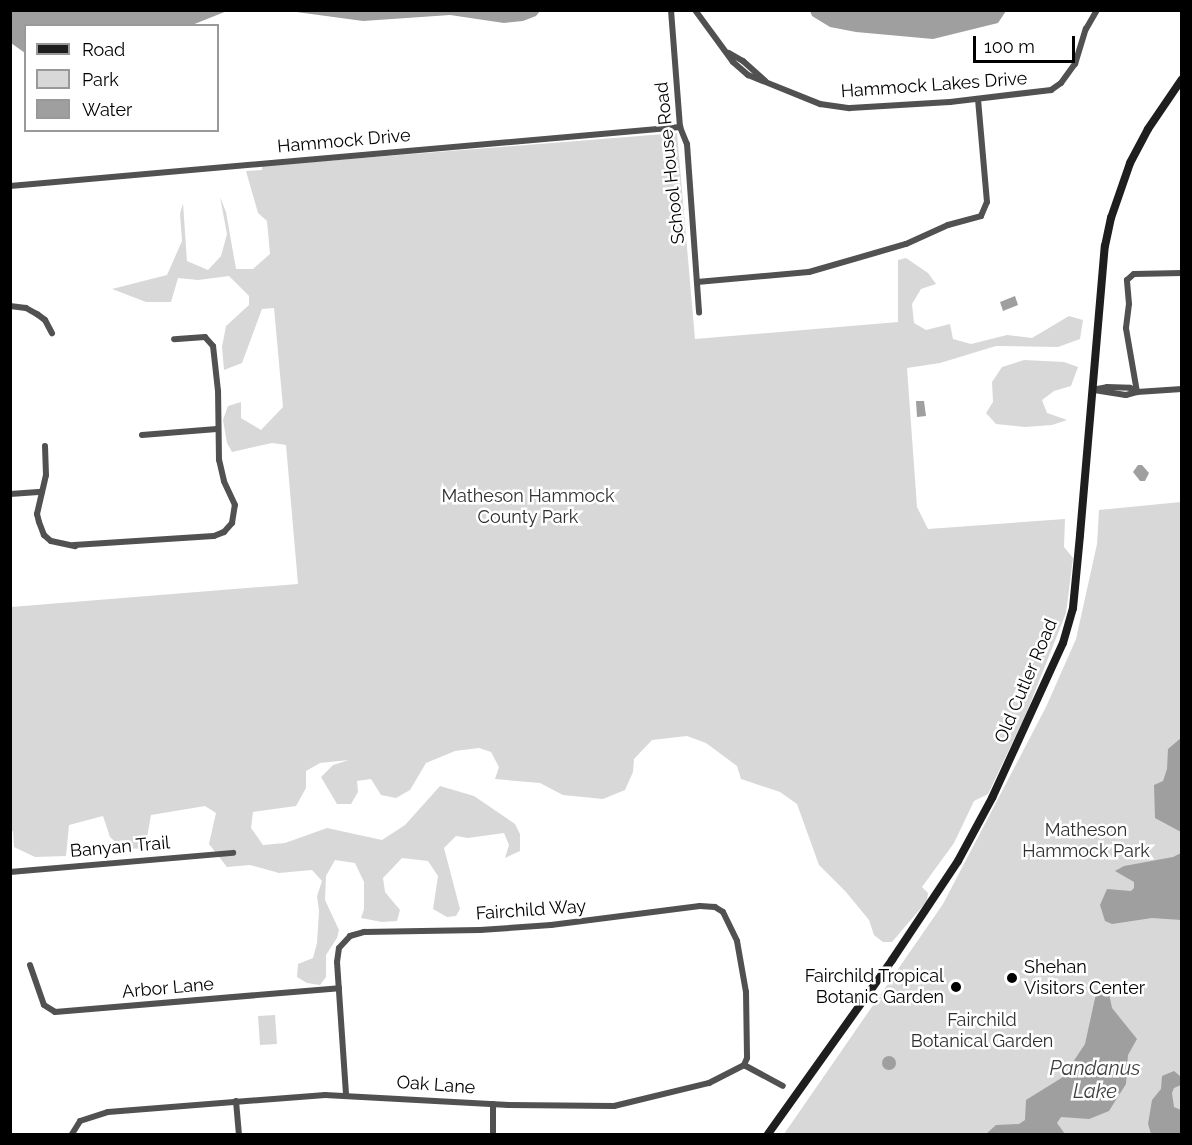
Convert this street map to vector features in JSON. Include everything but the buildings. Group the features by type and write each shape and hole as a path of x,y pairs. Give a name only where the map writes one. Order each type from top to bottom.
{"main road":[{"name":"Old Cutler Road","path":"768,1134 938,894 992,798 1063,643 1073,608 1104,256 1111,218 1130,163 1148,129 1182,79"}],"street":[{"name":"School House Road","path":"671,10 680,127 687,141 699,313"},
{"name":"Hammock Lakes Drive","path":"695,10 729,53 743,61 765,81 800,97 841,108 978,99 1037,93 1056,87 1075,64 1086,29 1097,10"},
{"path":"697,282 809,272 906,244 948,225 981,216 987,202 978,99"},
{"name":"Hammock Drive","path":"10,186 680,127"},
{"path":"1137,392 1126,328 1129,304 1127,280 1134,274 1182,273"},
{"path":"10,306 26,308 37,314 45,320 52,333"},
{"path":"45,447 47,470 37,514 42,530 51,541 74,545 96,544 214,536 224,532 232,523 235,505 219,464 217,376 211,342 197,337 174,339"},
{"path":"1094,390 1126,395 1137,392 1182,389"},
{"path":"142,435 217,429"},
{"path":"10,494 42,492"},
{"name":"Banyan Trail","path":"10,872 233,853"},
{"name":"Fairchild Way","path":"339,988 338,953 344,940 364,932 469,930 551,925 700,906 721,910 733,929 743,969 747,1034 747,1058 744,1065"},
{"name":"Arbor Lane","path":"30,965 44,1005 55,1012 339,988"},
{"path":"339,988 346,1094"},
{"path":"744,1065 783,1086"},
{"name":"Oak Lane","path":"72,1134 77,1124 86,1118 108,1112 346,1094 493,1104 614,1106 709,1083 744,1065"},
{"path":"237,1101 239,1134"},
{"path":"492,1134 493,1104"}],"green space":[{"name":"Matheson Hammock County Park","path":"677,133 695,339 898,322 898,260 906,258 928,273 936,284 921,289 912,304 914,323 926,330 950,324 953,339 971,344 1007,335 1032,338 1069,316 1083,320 1080,339 1058,347 996,346 940,363 907,368 917,507 928,529 1065,519 1064,547 1073,558 1066,613 1026,714 988,794 974,801 954,843 922,887 928,893 927,901 892,942 883,942 874,935 869,920 846,892 819,865 797,804 780,792 741,779 737,766 706,743 687,736 652,740 634,759 633,772 625,790 603,799 563,795 540,783 495,779 499,767 491,752 479,748 455,751 426,763 410,790 396,798 381,795 371,779 357,781 358,792 351,804 337,804 321,777 333,765 349,760 320,763 306,771 306,788 296,806 253,812 251,828 263,845 285,843 327,828 382,840 405,825 440,786 474,796 515,824 520,834 520,851 505,858 509,845 504,833 468,838 456,836 444,848 460,909 456,916 447,917 433,909 438,876 428,861 402,858 383,878 385,892 400,910 397,921 382,922 361,918 364,909 364,882 355,863 335,860 326,876 325,900 339,930 337,938 326,955 326,977 320,985 307,983 297,977 298,964 313,958 317,943 319,911 317,896 322,881 312,870 279,873 250,865 227,867 209,844 216,813 205,806 151,815 145,849 122,848 110,837 103,816 69,825 66,856 35,857 14,847 13,831 11,831 11,607 298,584 286,445 272,443 232,452 227,443 223,420 228,406 241,402 241,418 261,430 283,407 274,308 262,309 242,363 224,370 222,347 226,326 249,305 249,296 229,276 198,280 178,278 171,302 146,302 112,289 167,275 182,241 180,214 183,203 187,261 208,270 221,256 227,234 220,197 226,212 236,269 253,269 270,254 267,221 258,213 246,171 262,170 262,166"},
{"path":"1024,360 1064,362 1078,367 1071,386 1054,391 1042,400 1047,413 1067,420 1052,425 1025,427 996,424 986,413 993,402 992,382 1002,367"},
{"path":"1181,502 1181,1134 784,1134 943,904 1046,707 1076,639 1097,544 1099,510"},
{"path":"275,1015 277,1044 260,1045 258,1016"}],"water":[{"path":"11,10 227,11 194,24 24,24 24,52 11,43"},
{"path":"540,10 536,16 523,21 504,23 450,15 363,21 289,11"},
{"path":"810,11 1006,11 998,23 933,39 856,32 830,27 812,16"},
{"path":"1015,296 1018,305 1003,311 1000,302"},
{"path":"916,401 924,401 926,416 917,417"},
{"path":"1138,465 1142,465 1149,473 1145,481 1140,481 1133,472"},
{"path":"1181,738 1181,832 1155,818 1154,785 1163,781 1167,769 1168,749"},
{"path":"1181,853 1181,920 1152,918 1112,924 1105,921 1100,905 1107,889 1131,891 1134,888 1134,882 1115,871 1124,866 1173,857"},
{"name":"Pandanus Lake","path":"1107,984 1112,1008 1137,1039 1128,1055 1126,1084 1109,1111 1089,1119 1061,1117 1057,1123 1065,1134 986,1134 996,1125 1019,1124 1025,1120 1026,1100 1063,1077 1085,1044 1097,989"},
{"path":"886,1056 892,1056 896,1063 892,1070 886,1070 882,1066 882,1060"},
{"path":"1174,1071 1181,1077 1181,1085 1174,1088 1172,1093 1174,1107 1181,1110 1181,1134 1151,1134 1148,1124 1152,1100 1161,1089 1162,1076"}],"place":[{"name":"Shehan Visitors Center","path":"1012,978"},
{"name":"Fairchild Tropical Botanic Garden","path":"956,987"}],"park label":[{"name":"Matheson Hammock Park","path":"1086,841"},
{"name":"Fairchild Botanical Garden","path":"982,1031"}]}
